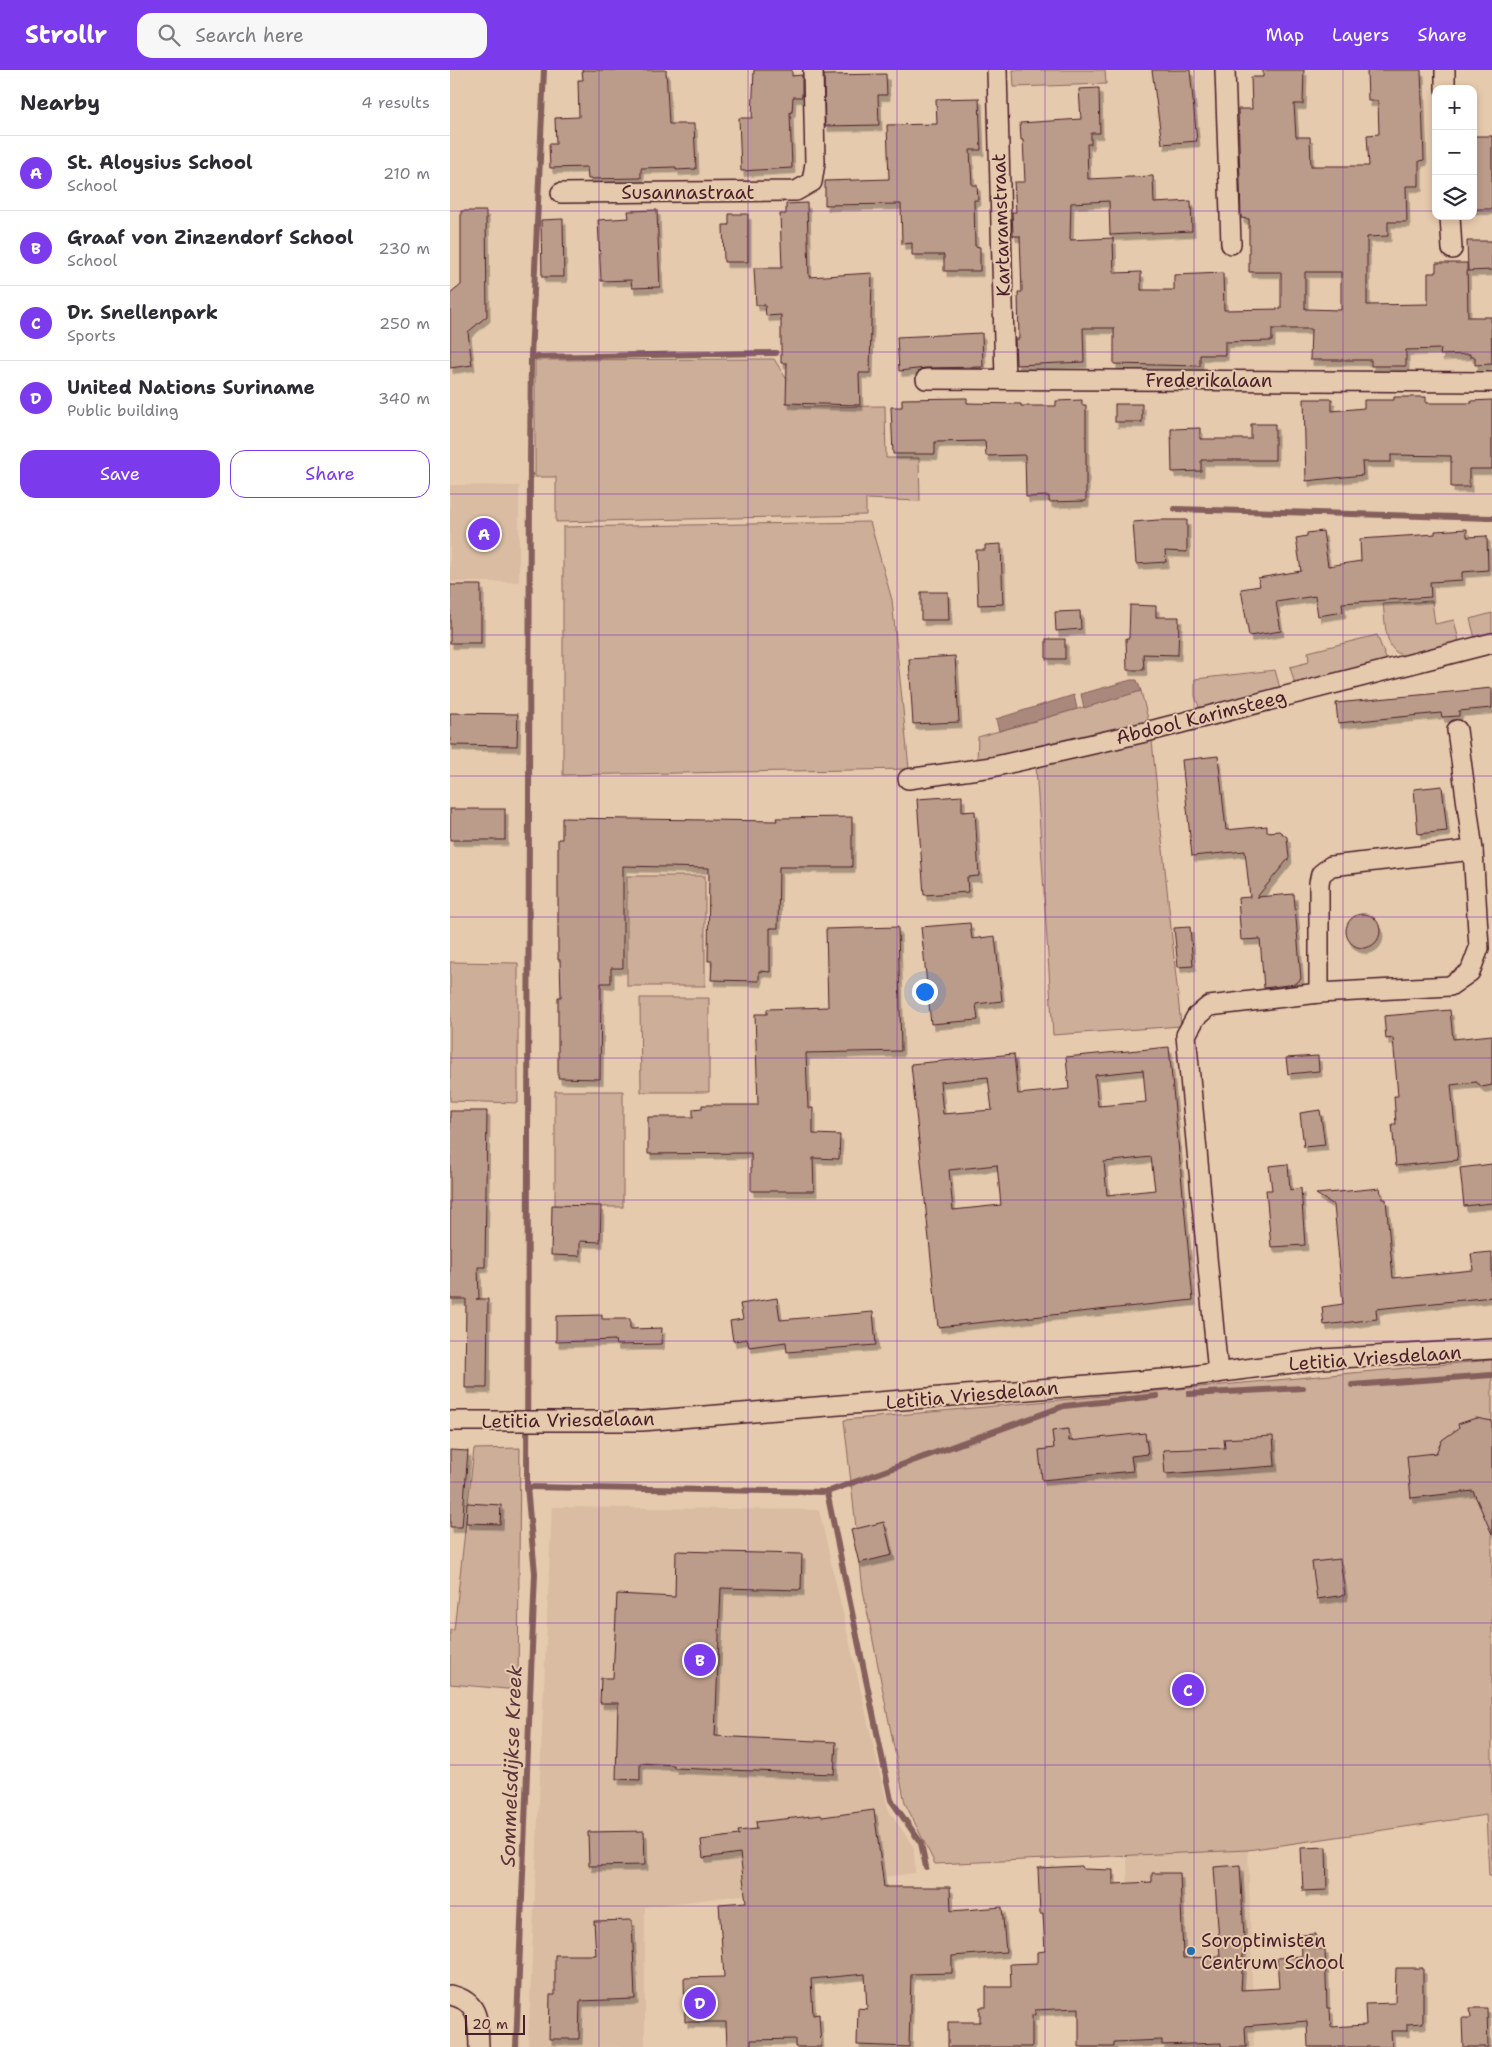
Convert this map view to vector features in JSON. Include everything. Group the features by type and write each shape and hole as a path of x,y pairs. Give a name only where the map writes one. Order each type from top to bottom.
{"street":[{"name":"Susannastraat","path":"561,193 796,191 805,188 812,182 816,163 813,70"},
{"name":"Kartaramstraat","path":"997,70 1005,379"},
{"path":"1225,70 1231,244"},
{"path":"1445,70 1445,85"},
{"path":"1450,220 1452,249"},
{"name":"Frederikalaan","path":"926,379 1492,382"},
{"name":"Abdool Karimsteeg","path":"908,778 992,767 1150,731 1492,643"},
{"path":"1218,1373 1186,1035 1196,1017 1209,1006 1319,993 1450,986 1470,972 1479,948 1473,850 1457,730"},
{"path":"1319,993 1319,884 1321,874 1331,866 1473,850"},
{"name":"Letitia Vriesdelaan","path":"450,1421 642,1421 930,1399 1218,1373 1323,1359 1492,1349"},
{"path":"450,1995 461,1997 471,2004 478,2020 479,2047"}],"shaded area":[{"path":"1013,70 1105,70 1106,84 1014,87"},
{"path":"774,359 804,407 885,406 886,458 919,458 920,501 866,499 866,515 556,522 556,477 535,477 535,360"},
{"path":"450,485 519,486 519,582 450,582"},
{"path":"870,522 892,600 909,769 563,775 563,527"},
{"path":"1432,601 1435,624 1454,620 1460,645 1410,656 1401,655 1390,645 1387,638 1383,604"},
{"path":"1492,613 1492,637 1476,642 1470,619"},
{"path":"1377,635 1387,661 1296,688 1290,667 1309,662 1308,652"},
{"path":"1275,670 1281,692 1207,711 1199,707 1195,696 1195,679"},
{"path":"1137,680 1141,691 1084,708 1081,694"},
{"path":"1141,691 1149,723 977,760 978,737"},
{"path":"1074,695 1077,709 999,731 996,719"},
{"path":"1152,741 1181,1026 1053,1035 1036,766"},
{"path":"627,876 705,876 705,986 627,986"},
{"path":"450,962 518,963 518,1103 450,1101"},
{"path":"640,998 709,998 709,1092 641,1092"},
{"path":"555,1091 623,1091 623,1207 555,1207"},
{"path":"1492,1360 1492,1876 1489,1876 1486,1815 1248,1850 935,1864 905,1803 863,1590 844,1420"},
{"path":"520,1448 518,1690 450,1684 450,1630 454,1630 474,1449"},
{"path":"552,1507 819,1510 888,1809 914,1848 915,1873 645,1907 645,2047 528,2047"},
{"name":"Soroptimisten Centrum School","path":"1248,1850 1254,2047 1132,2047 1127,1855"}],"building":[{"path":"582,70 666,70 669,124 694,124 696,169 676,170 676,167 641,168 641,178 588,179 587,167 550,168 549,144 556,144 555,118 579,117 578,80 583,80"},
{"path":"754,70 792,70 792,76 802,75 802,97 793,97 792,112 790,112 792,168 741,171 739,118 752,118"},
{"path":"1152,70 1190,70 1197,141 1162,144"},
{"path":"1263,70 1304,70 1303,104 1294,104 1296,137 1310,137 1311,166 1369,166 1367,135 1379,134 1378,101 1368,101 1367,70 1421,70 1424,160 1419,161 1419,186 1406,186 1407,222 1388,222 1388,236 1367,237 1367,305 1428,304 1428,273 1436,273 1436,263 1467,263 1468,317 1491,317 1492,364 1475,365 1475,357 1470,357 1470,354 1440,355 1441,349 1406,350 1406,366 1371,366 1371,360 1310,360 1311,329 1272,329 1272,341 1225,342 1225,355 1200,355 1200,366 1114,364 1114,328 1083,328 1084,362 1016,365 1015,339 1019,339 1018,292 1022,292 1020,236 1013,236 1012,212 1016,212 1014,182 1025,182 1023,140 1021,140 1020,123 1081,119 1079,89 1099,88 1100,133 1091,133 1091,144 1087,144 1088,179 1153,176 1154,203 1191,201 1192,231 1110,235 1109,201 1071,203 1070,240 1113,238 1114,273 1141,272 1141,290 1174,290 1174,275 1223,273 1224,310 1281,309 1281,272 1249,272 1249,219 1241,218 1238,109 1252,109 1251,77 1263,77","holes":["1305,272 1341,272 1341,310 1305,309"]},
{"path":"886,74 887,95 878,95 879,125 825,126 824,75"},
{"path":"979,98 981,150 970,150 972,185 977,185 978,200 974,200 975,246 980,247 980,271 944,271 944,255 912,255 912,243 902,244 901,204 825,205 825,181 889,179 887,125 937,124 936,99"},
{"path":"1477,136 1492,136 1492,209 1477,209"},
{"path":"807,203 809,277 872,273 870,373 859,373 860,405 786,403 787,363 781,363 781,315 766,316 765,305 756,305 754,268 782,268 780,214 786,214 786,204"},
{"path":"657,210 660,287 632,288 631,280 601,281 598,220 629,218 628,211"},
{"path":"461,211 486,211 487,316 468,332 472,365 450,368 450,294 461,285"},
{"path":"729,214 748,214 748,262 724,262 723,225 729,225"},
{"path":"563,219 564,277 542,277 541,220"},
{"path":"1467,241 1492,241 1492,270 1468,271"},
{"path":"982,333 983,367 926,368 899,371 897,337"},
{"path":"1394,397 1426,397 1426,403 1472,403 1471,401 1492,400 1492,469 1469,469 1469,487 1451,487 1451,456 1391,455 1391,462 1362,462 1363,475 1306,481 1304,399 1332,399 1332,411 1364,408 1364,400 1394,400"},
{"path":"967,398 967,403 1021,404 1021,406 1056,406 1056,401 1082,400 1082,405 1086,405 1086,501 1049,502 1049,496 1026,497 1025,455 986,456 985,441 935,442 935,454 893,454 891,407 902,407 902,399"},
{"path":"1115,404 1142,404 1142,422 1115,422"},
{"path":"1251,424 1275,424 1275,460 1201,460 1201,471 1172,472 1171,429 1200,428 1200,439 1251,439"},
{"path":"1187,520 1187,552 1165,551 1166,562 1136,564 1133,522"},
{"path":"1467,529 1467,537 1487,536 1488,570 1462,572 1462,580 1430,582 1431,597 1342,603 1343,612 1318,616 1315,596 1276,602 1281,631 1249,636 1241,589 1260,586 1258,578 1301,571 1296,538 1307,536 1307,533 1323,531 1328,566 1361,561 1360,539 1435,534 1435,531"},
{"path":"1001,544 1003,604 978,605 976,550 985,550 985,545"},
{"path":"450,585 481,585 481,643 450,643"},
{"path":"921,592 948,592 949,620 921,620"},
{"path":"1130,605 1156,606 1156,617 1179,617 1178,655 1143,654 1144,670 1127,670 1126,638 1129,638"},
{"path":"1080,611 1081,629 1056,631 1055,612"},
{"path":"1046,639 1065,639 1065,659 1046,659"},
{"path":"955,656 959,722 913,724 909,659"},
{"path":"1492,688 1492,708 1459,711 1459,716 1442,717 1441,713 1338,723 1336,703"},
{"path":"450,713 518,714 517,746 450,745"},
{"path":"1218,756 1226,830 1267,826 1267,832 1279,831 1287,837 1289,858 1257,897 1294,894 1301,979 1295,984 1264,988 1260,939 1241,940 1238,898 1250,897 1245,851 1192,856 1182,760"},
{"path":"1442,786 1447,831 1418,834 1414,789"},
{"path":"962,796 962,812 975,811 979,876 967,877 968,892 924,895 917,799"},
{"path":"450,809 505,809 505,840 450,840"},
{"path":"852,817 852,867 779,867 778,928 770,928 770,972 759,971 759,981 711,980 712,961 708,961 709,868 623,866 623,968 611,968 611,983 601,983 600,1079 558,1078 558,997 561,997 560,960 558,960 558,839 562,839 562,818 777,821 776,818"},
{"path":"1363,914 1375,919 1380,931 1375,943 1363,948 1351,943 1346,931 1351,919"},
{"path":"970,923 972,939 995,936 1002,1001 976,1004 978,1020 931,1024 921,927"},
{"path":"898,927 901,1051 806,1053 808,1108 813,1108 813,1134 840,1135 839,1159 813,1158 814,1191 751,1191 751,1153 648,1154 648,1117 693,1117 693,1109 702,1108 702,1105 758,1105 755,1014 767,1014 767,1009 828,1007 826,929"},
{"path":"1190,927 1193,966 1178,967 1174,928"},
{"path":"1450,1010 1453,1039 1492,1035 1492,1085 1482,1087 1476,1082 1451,1085 1458,1160 1396,1166 1392,1124 1396,1124 1394,1096 1398,1096 1393,1038 1386,1039 1384,1016"},
{"path":"1169,1047 1193,1300 938,1327 911,1064 1014,1054 1018,1094 1069,1089 1066,1057","holes":["1143,1070 1146,1102 1098,1106 1095,1075","988,1077 992,1110 943,1114 940,1082","1151,1157 1155,1190 1107,1195 1104,1162","997,1165 1001,1205 953,1210 949,1170"]},
{"path":"1318,1056 1319,1071 1288,1074 1286,1058"},
{"path":"1320,1110 1325,1145 1304,1147 1300,1113"},
{"path":"450,1111 487,1111 485,1267 478,1267 479,1299 488,1299 487,1388 465,1388 466,1299 450,1299"},
{"path":"1288,1164 1290,1190 1301,1188 1305,1245 1271,1247 1266,1190 1272,1190 1269,1166"},
{"path":"1492,1164 1492,1203 1464,1206 1460,1168"},
{"path":"1380,1188 1382,1199 1386,1199 1393,1278 1473,1270 1471,1254 1492,1252 1492,1297 1376,1309 1377,1319 1324,1325 1322,1307 1343,1304 1334,1205 1316,1194"},
{"path":"552,1205 601,1206 600,1242 580,1241 580,1256 551,1255"},
{"path":"777,1298 780,1320 873,1312 876,1345 787,1352 786,1342 749,1347 747,1339 733,1341 730,1321 743,1319 740,1304"},
{"path":"602,1315 602,1319 630,1319 630,1329 662,1328 661,1344 616,1345 615,1340 556,1342 556,1316"},
{"path":"1476,1418 1492,1421 1492,1534 1473,1491 1411,1498 1407,1456 1436,1453 1442,1440 1459,1428 1458,1424"},
{"path":"1068,1429 1069,1441 1145,1433 1148,1454 1131,1456 1133,1471 1042,1480 1039,1450 1054,1448 1052,1431"},
{"path":"1273,1436 1275,1466 1165,1474 1163,1450 1225,1448 1224,1439"},
{"path":"450,1450 468,1451 462,1527 450,1527"},
{"path":"467,1503 501,1505 500,1524 466,1523"},
{"path":"884,1522 892,1555 859,1563 851,1530"},
{"path":"676,1551 802,1554 801,1590 721,1588 715,1736 836,1742 834,1774 674,1768 674,1765 640,1763 640,1780 616,1779 618,1703 600,1703 601,1678 613,1678 617,1594 675,1597"},
{"path":"1340,1559 1345,1595 1317,1599 1312,1562"},
{"path":"874,1810 884,1887 950,1887 951,1911 1002,1907 1006,1952 952,1956 952,1973 911,1974 909,2047 857,2045 858,2008 867,2009 865,1974 811,1979 813,2015 819,2014 821,2047 795,2047 795,2039 751,2040 751,2047 727,2047 726,2022 685,2022 684,1978 724,1977 719,1904 746,1902 740,1853 703,1858 701,1840 739,1835 738,1831 757,1829 756,1822 821,1815 822,1817"},
{"path":"644,1831 645,1865 589,1866 588,1832"},
{"path":"1326,1847 1327,1890 1303,1891 1301,1848"},
{"path":"1240,1865 1244,1937 1241,1990 1279,1988 1277,1958 1302,1956 1301,1935 1316,1934 1316,1949 1325,1949 1327,2008 1330,2008 1331,2027 1366,2025 1365,2004 1395,2003 1396,1968 1423,1968 1423,2023 1407,2024 1407,2031 1391,2031 1392,2047 1308,2047 1307,2021 1245,2026 1246,2047 1221,2047 1221,2043 1162,2045 1162,2040 1114,2042 1114,2047 1079,2047 1079,2008 1035,2010 1035,2015 1032,2015 1032,2047 948,2047 948,2022 980,2022 980,2007 986,2007 986,1987 1011,1987 1010,1964 1037,1963 1037,1952 1045,1951 1043,1914 1040,1914 1038,1868 1082,1866 1083,1869 1113,1870 1113,1884 1152,1882 1152,1873 1180,1873 1183,1958 1220,1957 1214,1867"},
{"path":"632,1920 635,1999 580,2001 579,2039 549,2039 550,1995 555,1995 555,1955 596,1955 594,1921"},
{"path":"1470,2008 1487,2008 1488,2047 1463,2047 1462,2018 1471,2018"}],"waterway":[{"name":"Sommelsdijkse Kreek","path":"516,2047 535,1573 527,1487 530,460 531,357 544,70"},
{"path":"531,357 776,353"},
{"path":"1175,509 1492,518"},
{"path":"1352,1385 1492,1375"},
{"path":"1189,1394 1303,1388"},
{"path":"527,1487 827,1492 1064,1406 1157,1396"},
{"path":"827,1492 891,1800 921,1843 926,1867"}],"place":[{"name":"St. Aloysius School","path":"484,534"},
{"name":"Graaf von Zinzendorf School","path":"700,1660"},
{"name":"Dr. Snellenpark","path":"1188,1690"},
{"name":"Soroptimisten Centrum School","path":"1191,1951"},
{"name":"United Nations Suriname","path":"700,2003"}]}
